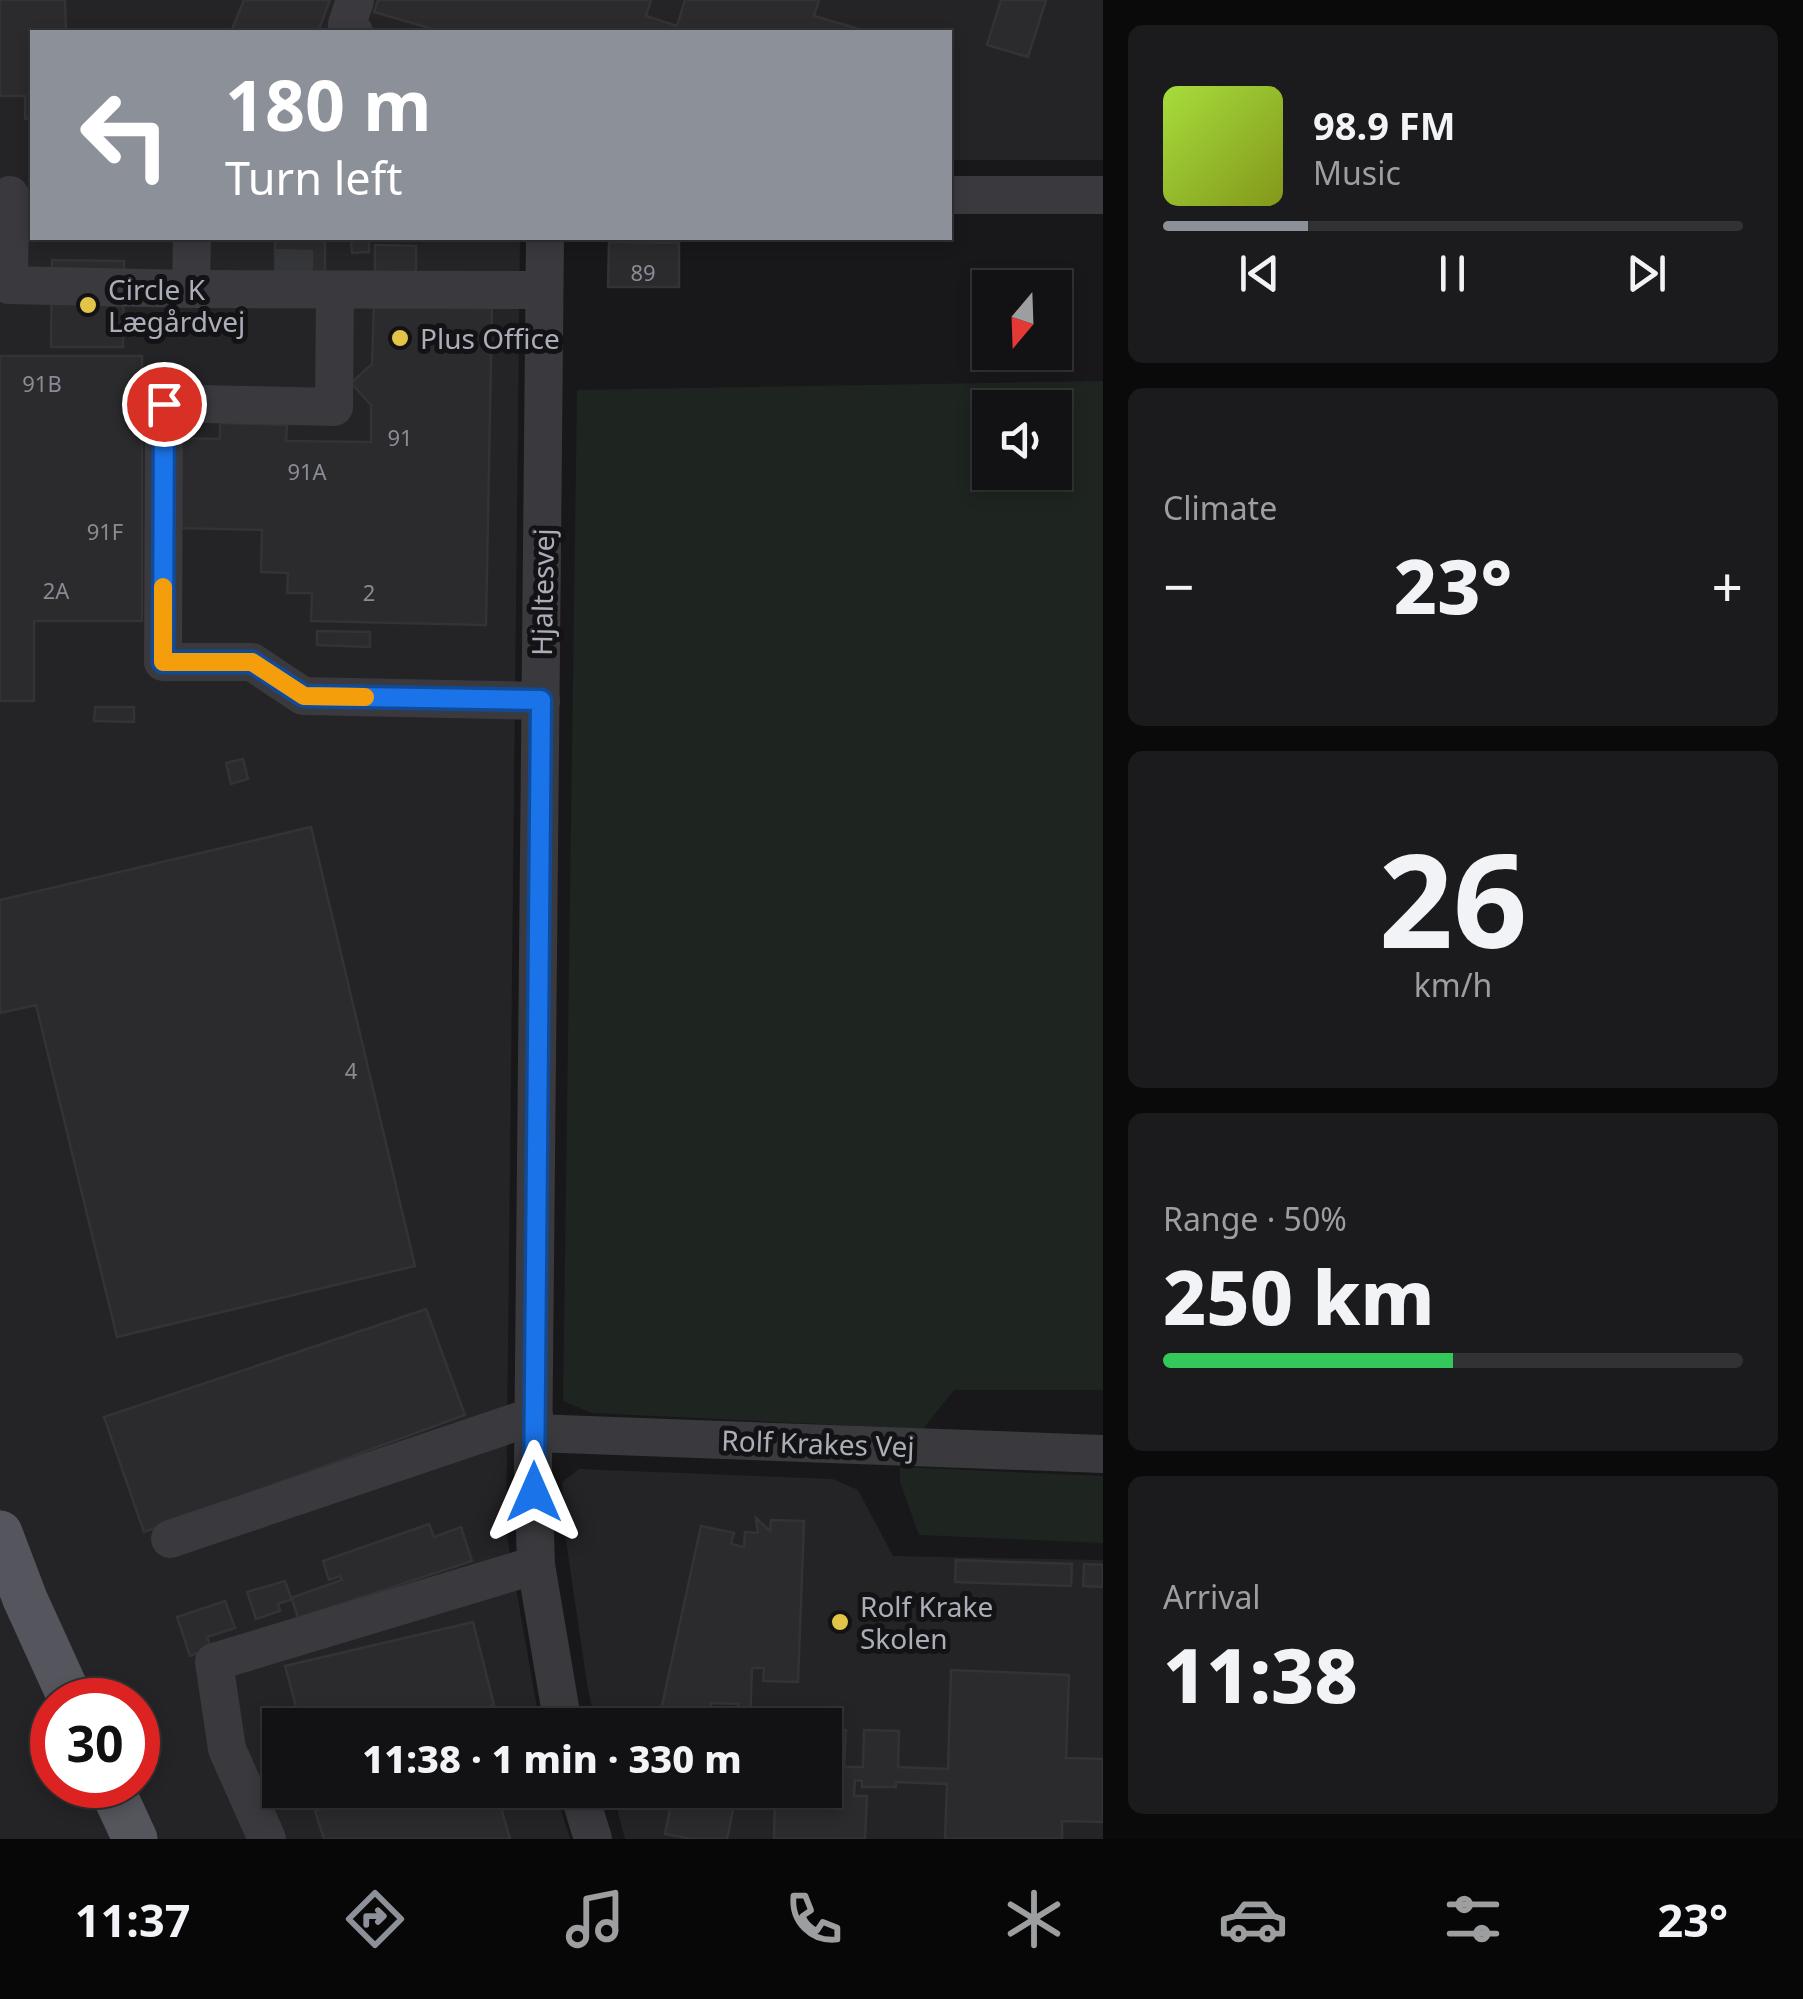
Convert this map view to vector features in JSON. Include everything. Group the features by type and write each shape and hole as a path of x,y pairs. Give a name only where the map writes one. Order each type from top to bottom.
{"main road":[{"path":"0,1533 24,1599 61,1678"},
{"path":"121,1808 135,1839"}],"street":[{"path":"352,30 348,24 355,0"},
{"path":"14,195 5,260 9,285 191,263 275,268"},
{"path":"952,195 1103,195"},
{"name":"Hjaltesvej","path":"545,240 534,1424 536,1565 560,1708"},
{"path":"191,263 336,283 544,290"},
{"path":"336,283 334,407 164,404 163,662 252,662 304,696 541,700"},
{"path":"170,1539 534,1424"},
{"name":"Rolf Krakes Vej","path":"534,1424 1103,1454"},
{"path":"267,1839 227,1749 214,1662 536,1565"},
{"path":"584,1808 594,1839"}],"shaded area":[{"path":"0,0 1103,0 1103,160 952,160 952,30 30,30 30,240 520,240 506,1531 537,1708 262,1708 262,1808 561,1808 570,1839 0,1839"},
{"path":"1103,381 1103,1390 954,1390 923,1429 592,1413 563,1401 577,390"},
{"path":"900,1467 1103,1476 1103,1543 919,1535 900,1482"},
{"name":"Rolf Krake Skolen","path":"579,1469 833,1479 858,1490 893,1556 1103,1560 1103,1839 625,1839 617,1808 842,1808 842,1708 592,1708 564,1527 562,1482"}],"building":[{"path":"0,0 65,0 66,30 30,30 30,119 25,119 25,96 0,96"},
{"path":"244,0 330,0 319,30 232,30"},
{"path":"378,0 651,0 646,16 677,26 685,0 819,0 814,16 862,30 436,30 374,12"},
{"path":"1001,0 1046,0 1028,57 987,45"},
{"path":"275,241 325,241 325,275 275,275"},
{"path":"351,241 369,241 369,252 352,253"},
{"path":"609,242 679,243 679,287 608,287"},
{"path":"375,245 416,246 416,277 375,276"},
{"path":"52,260 124,261 123,347 51,347"},
{"path":"374,302 492,305 486,625 311,621 312,593 287,593 288,573 261,572 262,530 177,528 179,438 220,439 220,423 287,425 286,441 371,442 371,405 351,383 372,364"},
{"path":"0,356 142,356 142,621 34,621 34,701 0,701"},
{"path":"317,631 370,632 370,647 317,645"},
{"path":"95,707 134,707 134,722 94,721"},
{"path":"243,759 248,779 231,784 226,763"},
{"path":"311,827 415,1266 117,1337 36,1005 0,1013 0,900"},
{"path":"426,1309 465,1415 144,1532 104,1417"},
{"path":"756,1518 770,1531 771,1520 804,1521 798,1682 763,1681 764,1668 752,1668 751,1708 711,1703 710,1708 661,1708 701,1526 734,1533 731,1544 744,1547 745,1532 758,1533"},
{"path":"429,1524 434,1537 461,1527 472,1561 298,1618 292,1599 278,1604 280,1611 256,1619 247,1592 285,1581 291,1598 342,1580 340,1576 329,1580 323,1561"},
{"path":"956,1560 1072,1564 1071,1586 955,1582"},
{"path":"1084,1564 1103,1565 1103,1587 1083,1586"},
{"path":"225,1601 235,1628 207,1637 211,1649 190,1656 177,1617"},
{"path":"473,1622 494,1705 296,1708 285,1666"},
{"path":"951,1670 1069,1675 1066,1758 1103,1759 1103,1822 1062,1821 1062,1839 945,1839 947,1784 896,1782 896,1787 862,1787 862,1781 855,1780 854,1796 867,1796 865,1839 774,1839 775,1808 842,1808 842,1730 846,1730 844,1767 863,1767 864,1730 899,1731 898,1767 948,1769"},
{"path":"501,1808 510,1839 324,1839 315,1811"},
{"path":"670,1808 733,1808 727,1839 665,1834"}],"tunnel":[{"path":"275,268 325,269"}],"slow traffic":[{"path":"163,587 163,662 252,662 304,696 365,697"}],"place":[{"name":"Circle K Lægårdvej","path":"88,305"},
{"name":"Plus Office","path":"400,338"},
{"name":"Rolf Krake Skolen","path":"840,1622"}],"route":[{"path":"164,404 163,662 252,662 304,696 541,700 534,1492"}]}
